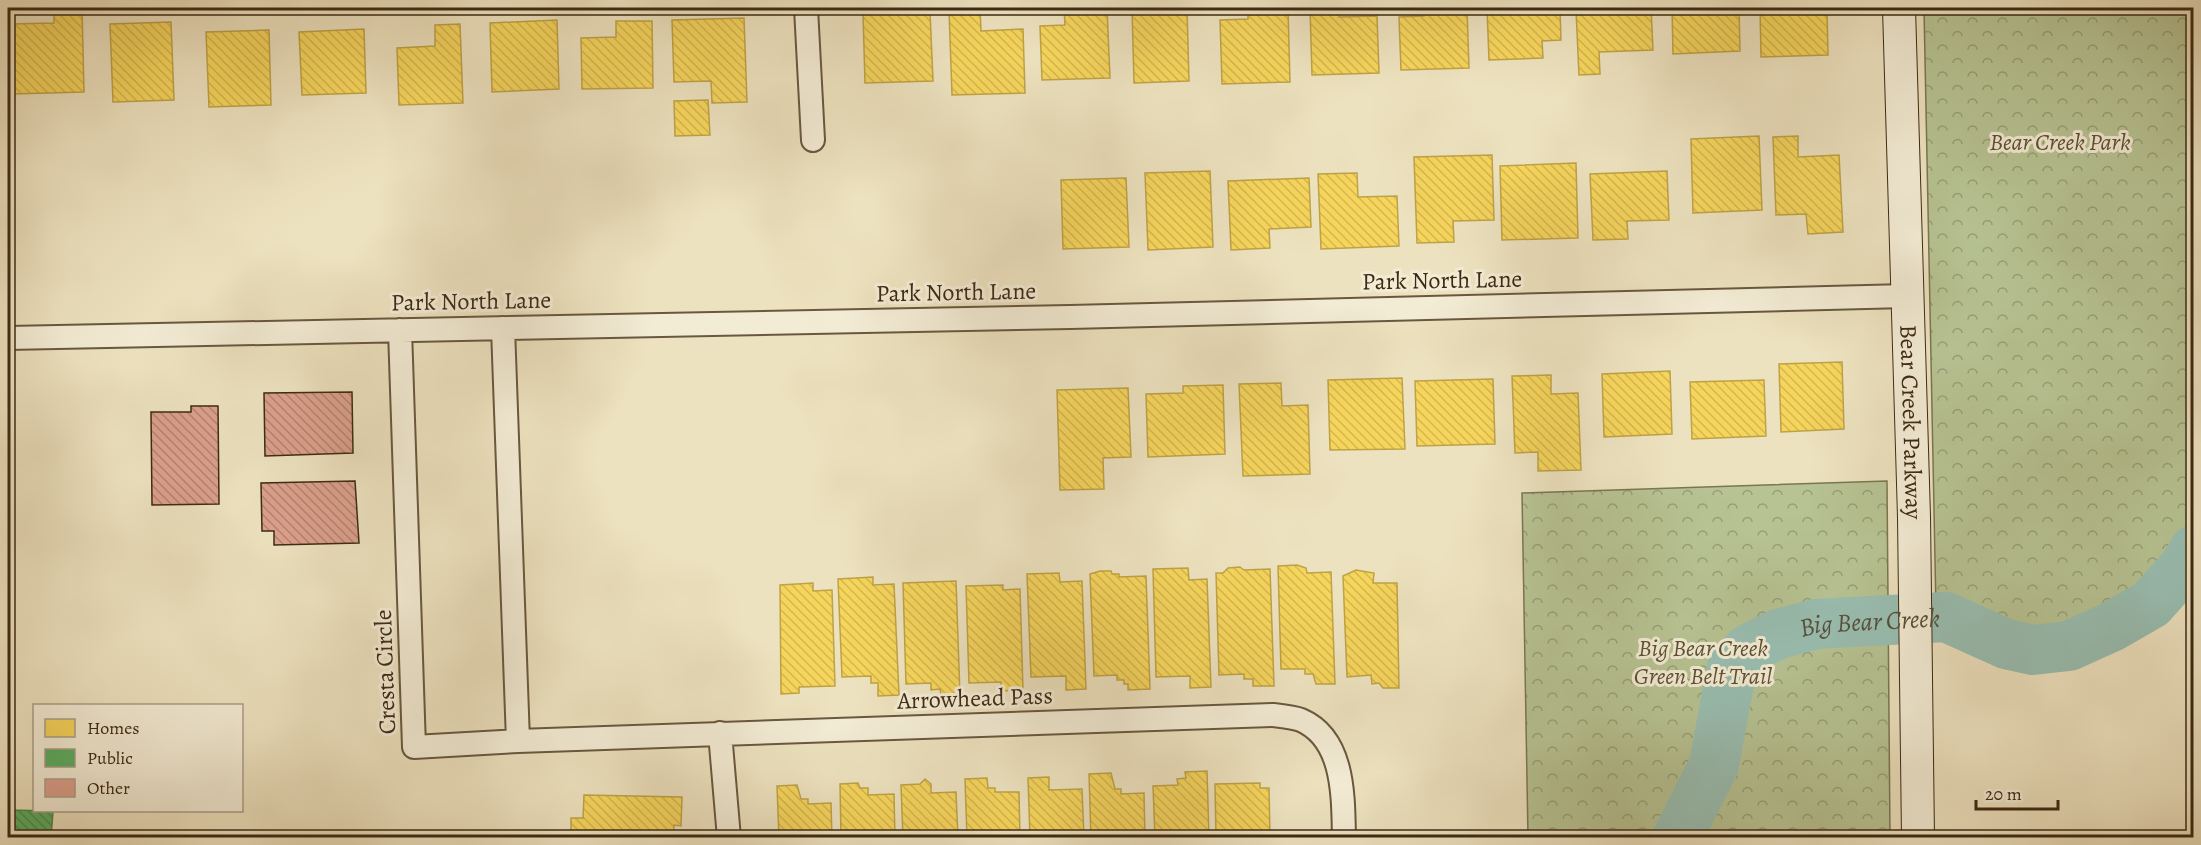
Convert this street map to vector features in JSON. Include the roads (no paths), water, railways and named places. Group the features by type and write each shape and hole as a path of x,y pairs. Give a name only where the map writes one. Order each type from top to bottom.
{"main road":[{"name":"Bear Creek Parkway","path":"1899,8 1915,593 1918,837"}],"street":[{"path":"807,8 813,140"},
{"name":"Park North Lane","path":"8,338 1906,296"},
{"path":"503,328 518,741"},
{"name":"Cresta Circle","path":"400,330 414,747 518,741"},
{"name":"Arrowhead Pass","path":"518,741 1273,715 1301,721 1323,735 1336,759 1344,837"},
{"path":"720,733 729,837"}],"waterway":[{"name":"Big Bear Creek","path":"1677,838 1714,765 1732,667 1747,650 1778,634 1816,624 1946,617 2006,644 2033,650 2069,646 2111,627 2151,604 2184,567 2194,550"}],"park label":[{"name":"Bear Creek Park","path":"2060,142"},
{"name":"Big Bear Creek Green Belt Trail","path":"1703,662"}]}
